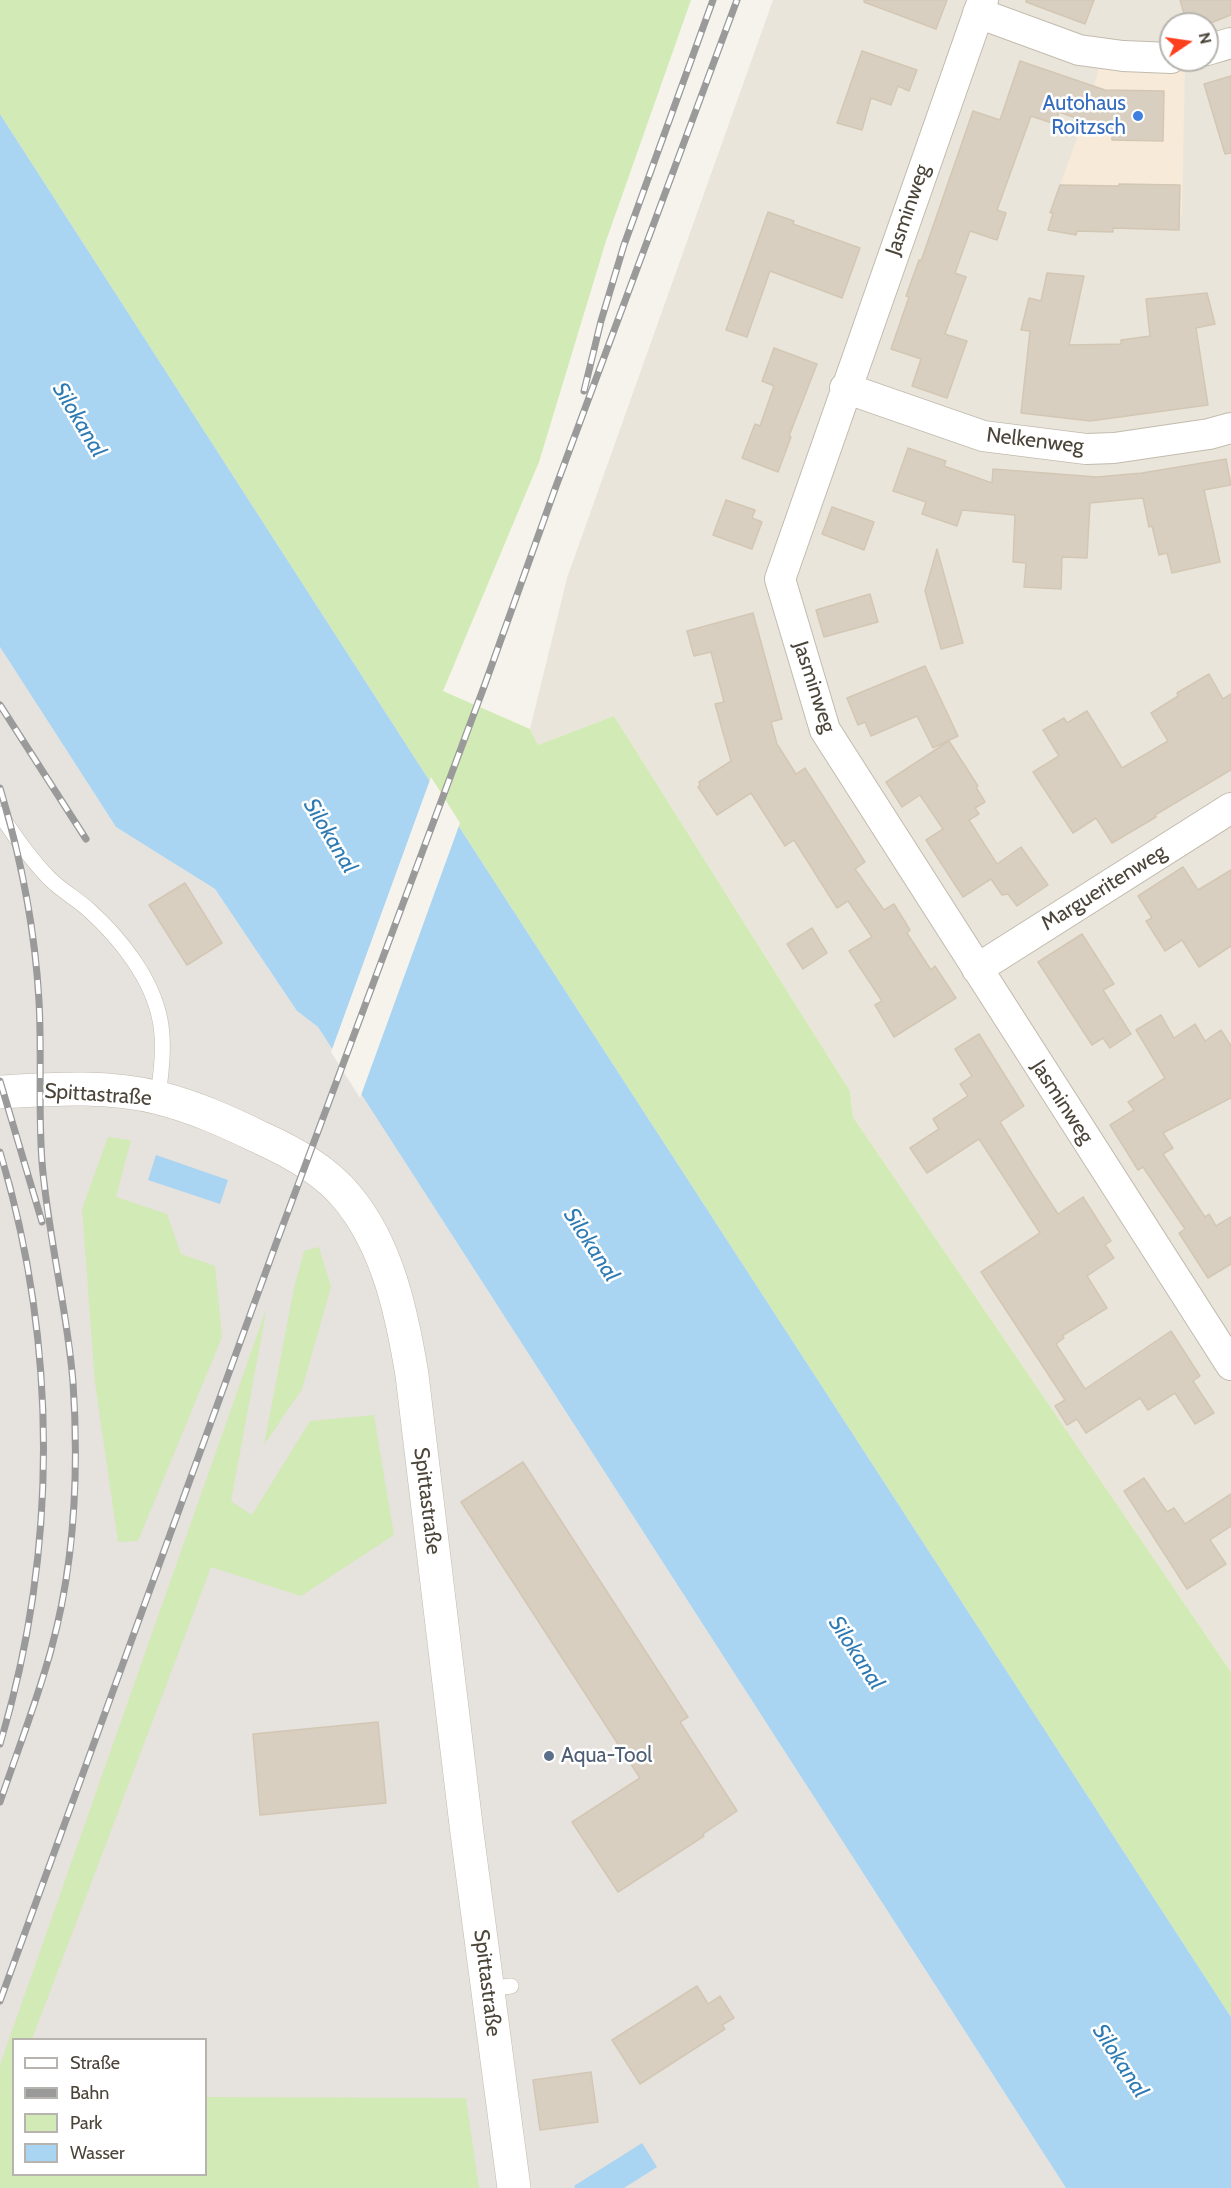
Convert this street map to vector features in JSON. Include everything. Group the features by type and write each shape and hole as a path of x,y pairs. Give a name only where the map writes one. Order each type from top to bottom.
{"street":[{"path":"980,6 1079,50 1123,56 1159,58"},
{"name":"Jasminweg","path":"980,6 780,579 825,730 977,969 1221,1329 1231,1365"},
{"name":"Nelkenweg","path":"845,388 983,436 1086,449 1150,443 1209,434 1231,428"},
{"name":"Margueritenweg","path":"977,969 1231,808"},
{"name":"Spittastraße","path":"0,1092 81,1089 158,1098 213,1115 282,1148 318,1170 347,1196 371,1233 385,1263 405,1332 412,1375 500,1987 514,2188"}],"lane":[{"path":"0,814 15,839 35,864 104,924 141,973 155,1001 160,1022 162,1045 158,1098"}],"shaded area":[{"path":"773,0 1231,0 1231,1672 853,1117 850,1091 614,716 538,745 530,729 567,578"},
{"path":"1159,64 1159,72 1185,72 1182,215 1049,215 1091,100 1099,66"},
{"path":"0,647 116,827 215,889 297,1011 318,1027 1066,2188 0,2188"}],"green space":[{"path":"0,0 691,0 606,241 539,462 443,691 530,729 538,745 614,716 850,1091 853,1117 1231,1672 1231,2017 0,114"},
{"path":"108,1137 131,1140 116,1197 167,1214 181,1254 215,1266 222,1337 138,1541 118,1542 95,1383 82,1209"},
{"path":"319,1247 331,1287 302,1389 264,1445 294,1288 304,1251"},
{"path":"267,1307 231,1501 252,1515 310,1421 374,1415 394,1535 301,1596 211,1567 32,2038 12,2038 12,2176 207,2176 207,2097 466,2098 479,2188 0,2188 0,2065"}],"water":[{"name":"Silokanal","path":"0,114 1231,2017 1231,2188 1066,2188 318,1027 297,1011 215,889 116,827 0,647"},
{"path":"156,1155 228,1180 220,1204 148,1180"},
{"path":"642,2143 657,2167 624,2188 575,2188 574,2186"}],"pier":[{"path":"431,777 460,823 360,1098 331,1052"}],"building":[{"path":"864,0 947,0 936,29 864,2"},
{"path":"1026,0 1094,0 1085,24 1026,2"},
{"path":"1180,0 1231,0 1231,15 1219,20 1219,12 1184,12"},
{"path":"862,51 917,70 909,91 898,86 891,105 871,98 862,130 837,123"},
{"path":"1020,61 1105,90 1164,91 1163,141 1112,140 1112,131 1059,112 1055,124 1031,116 997,210 1006,213 997,240 970,231 955,273 966,277 945,334 967,341 947,398 912,386 921,359 891,349 909,297 906,296 919,260 921,261 973,111 1000,120"},
{"path":"1231,76 1231,153 1225,154 1204,84"},
{"path":"1119,184 1180,185 1179,230 1113,228 1113,232 1077,231 1076,235 1048,230 1053,213 1050,213 1060,185 1119,186"},
{"path":"768,212 794,221 793,224 860,248 842,298 770,271 747,337 726,330"},
{"path":"1047,273 1084,276 1069,345 1121,344 1121,340 1150,336 1146,299 1207,293 1215,324 1196,328 1208,405 1090,421 1021,413 1030,331 1021,330 1029,298 1041,301"},
{"path":"774,348 817,364 789,436 791,437 778,472 742,458 755,424 760,426 774,386 762,381"},
{"path":"908,448 946,461 944,466 992,483 993,469 1097,477 1142,473 1226,459 1231,485 1204,490 1220,562 1172,573 1167,553 1159,555 1152,526 1149,527 1143,498 1090,503 1087,558 1062,557 1061,589 1024,587 1026,563 1013,562 1015,515 962,510 957,526 922,514 926,502 893,491"},
{"path":"726,500 755,510 752,518 762,522 752,549 713,535"},
{"path":"832,507 874,522 864,550 822,534"},
{"path":"937,549 963,643 941,649 925,591"},
{"path":"870,594 878,622 824,637 816,610"},
{"path":"753,613 782,719 771,722 777,744 796,774 805,768 865,862 855,869 884,910 894,904 910,930 907,933 931,970 935,966 956,998 894,1037 875,1005 882,1001 849,951 872,937 848,901 837,908 794,840 785,846 751,793 717,815 698,787 699,782 731,761 715,704 724,702 711,652 694,656 687,631"},
{"path":"925,666 958,736 933,748 917,716 871,736 865,722 858,725 847,698"},
{"path":"1209,674 1223,699 1231,694 1231,770 1112,843 1096,818 1073,833 1033,772 1059,756 1043,730 1064,718 1067,723 1087,711 1122,768 1168,741 1151,713 1178,696 1177,693"},
{"path":"949,741 978,786 976,787 985,802 975,808 979,814 969,820 997,864 1021,847 1048,885 1017,906 1008,894 1002,895 991,879 963,897 926,840 943,829 920,795 902,807 886,782"},
{"path":"1183,867 1198,890 1231,870 1231,946 1199,967 1182,940 1165,951 1146,921 1152,918 1138,896"},
{"path":"185,883 222,943 187,965 149,905"},
{"path":"812,928 827,953 803,969 787,944"},
{"path":"1082,934 1114,984 1103,990 1131,1034 1110,1048 1103,1038 1092,1045 1038,962"},
{"path":"1161,1015 1174,1038 1195,1024 1205,1041 1221,1030 1231,1046 1231,1098 1163,1133 1173,1148 1163,1154 1205,1217 1209,1214 1216,1226 1231,1217 1231,1264 1208,1278 1179,1233 1185,1229 1143,1167 1138,1170 1110,1125 1134,1110 1128,1102 1165,1078 1136,1030"},
{"path":"979,1034 1024,1106 1000,1122 1032,1174 1058,1214 1083,1197 1111,1241 1105,1245 1114,1258 1087,1276 1107,1308 1062,1336 1064,1338 1056,1344 1085,1389 1171,1331 1200,1376 1193,1381 1214,1413 1195,1424 1175,1393 1148,1410 1140,1398 1086,1433 1077,1419 1067,1425 1055,1406 1065,1400 981,1272 1040,1233 979,1139 927,1173 910,1148 939,1129 933,1119 968,1096 960,1084 972,1076 955,1049"},
{"path":"523,1462 688,1717 680,1722 737,1811 703,1834 704,1836 618,1892 572,1822 640,1778 461,1502"},
{"path":"1144,1478 1167,1512 1174,1508 1185,1524 1231,1494 1231,1526 1210,1540 1226,1564 1187,1589 1124,1491"},
{"path":"378,1722 386,1803 260,1815 253,1734"},
{"path":"697,1986 708,2004 720,1996 734,2018 722,2025 725,2029 640,2084 612,2040"},
{"path":"591,2072 598,2122 540,2130 533,2080"}],"railway":[{"path":"584,391 601,321 624,245 713,0"},
{"path":"0,2001 277,1241 737,0"},
{"path":"0,705 86,839"},
{"path":"0,788 21,867 34,947 40,1021 42,1162 70,1354 75,1416 73,1517 59,1617 40,1688 0,1802"},
{"path":"0,1081 42,1222"},
{"path":"0,1152 19,1225 33,1298 41,1373 44,1448 41,1523 33,1598 19,1671 0,1744"}],"place":[{"name":"Autohaus Roitzsch","path":"1138,116"},
{"name":"Aqua-Tool","path":"549,1756"}]}
